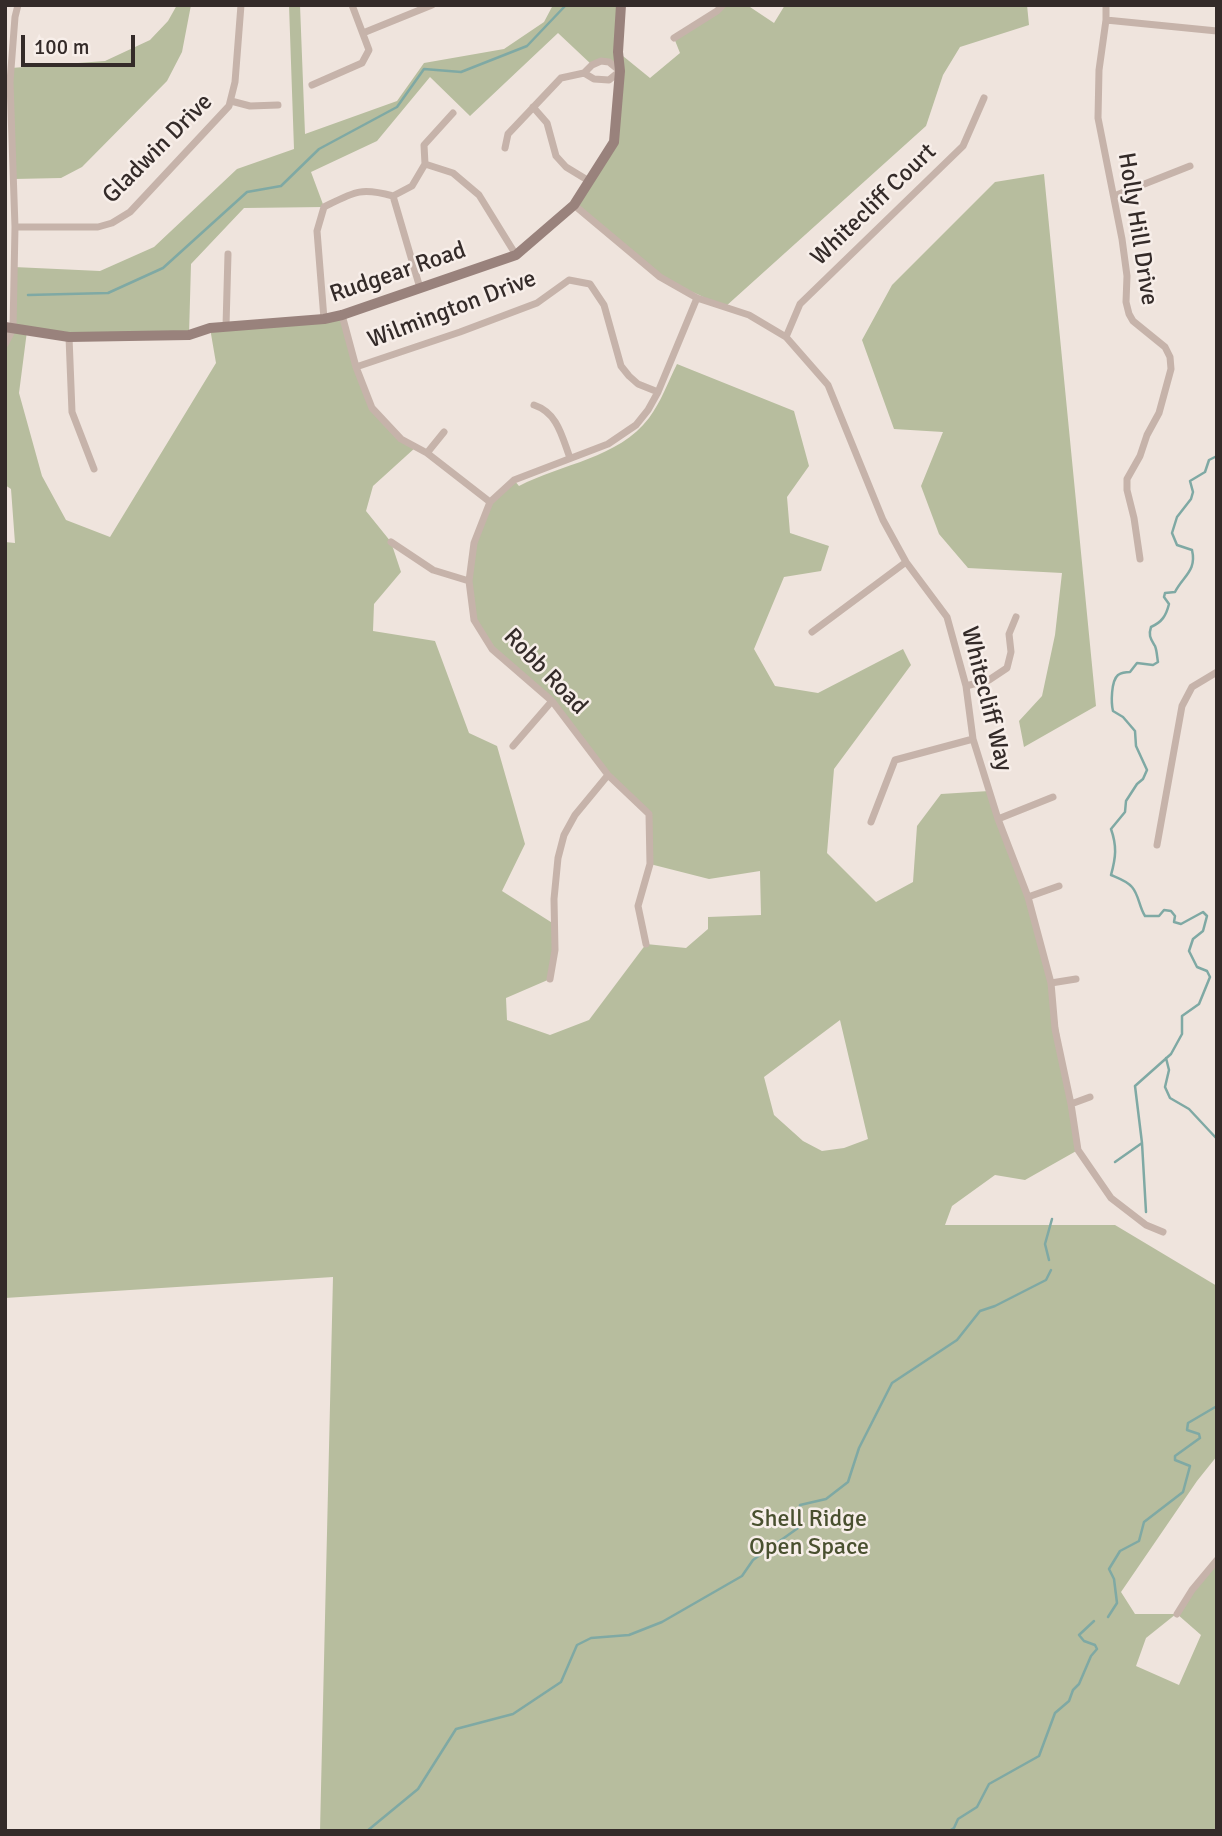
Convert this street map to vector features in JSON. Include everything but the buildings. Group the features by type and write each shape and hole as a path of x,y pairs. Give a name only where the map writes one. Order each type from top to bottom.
{"street":[{"path":"5,344 9,328 15,227 8,82 18,5"},
{"name":"Gladwin Drive","path":"15,227 89,228 106,225 130,212 225,112 231,101 241,5"},
{"path":"312,85 362,63 369,50 352,5"},
{"path":"363,33 432,5"},
{"name":"Rudgear Road","path":"9,328 69,337 189,335 226,326 324,319 516,255 574,205 614,142 620,71 618,52 621,5"},
{"path":"674,38 723,5"},
{"name":"Holly Hill Drive","path":"1106,5 1099,70 1098,118 1127,276 1126,302 1133,321 1165,346 1171,369 1159,413 1127,478 1140,559"},
{"path":"1106,20 1217,31"},
{"path":"505,148 508,134 561,78 584,73 601,61 609,62 620,71 609,80 594,79 584,73"},
{"name":"Whitecliff Court","path":"786,337 800,304 963,146 984,98"},
{"path":"231,101 250,106 278,105"},
{"path":"533,107 547,123 556,156 566,167 589,181"},
{"path":"324,319 317,231 324,207 360,190 393,196 412,186 425,164 424,145 453,113"},
{"path":"425,164 453,173 479,195 516,255"},
{"path":"1114,196 1190,166"},
{"path":"393,196 420,288"},
{"name":"Whitecliff Way","path":"574,205 660,277 697,298 749,316 786,337 828,385 883,520 906,562 947,617 966,686 973,739 998,819 1028,897 1051,983 1055,1029 1072,1104 1078,1150 1111,1198 1146,1225 1163,1232"},
{"path":"226,326 228,254"},
{"name":"Wilmington Drive","path":"356,367 537,303 569,280 590,284 604,305 621,366 638,384 658,392"},
{"name":"Robb Road","path":"646,944 638,906 650,864 649,814 608,775 552,701 492,649 474,620 470,581 474,543 490,502 514,480 608,444 636,425 648,411 658,392 697,298"},
{"path":"342,315 356,367 372,408 401,439 427,453 490,502"},
{"path":"69,337 72,412 94,470"},
{"path":"534,405 545,408 554,419 570,458"},
{"path":"427,453 444,432"},
{"path":"391,542 433,570 470,581"},
{"path":"812,632 906,562"},
{"path":"966,686 989,680 1007,668 1011,652 1009,634 1016,617"},
{"path":"1157,845 1182,706 1192,687 1217,672"},
{"path":"513,746 552,701"},
{"path":"871,822 895,760 973,739"},
{"path":"550,979 555,950 554,899 558,858 564,835 575,815 608,775"},
{"path":"998,819 1053,797"},
{"path":"1028,897 1059,886"},
{"path":"1051,983 1076,979"},
{"path":"1072,1104 1090,1097"},
{"path":"1177,1614 1192,1590 1217,1560"}],"green space":[{"path":"177,5 191,5 182,52 167,81 82,167 61,178 14,179 11,68 105,61 150,40 168,21"},
{"name":"Shell Ridge Open Space","path":"289,5 300,5 305,134 397,101 424,63 504,49 544,22 553,5 621,5 618,52 650,78 680,53 674,38 723,5 747,5 774,23 785,5 1027,5 1029,25 960,47 943,75 926,126 725,307 660,277 574,205 614,142 620,71 609,62 592,65 558,33 470,116 430,77 377,141 311,172 324,207 244,208 191,264 189,335 27,331 19,393 42,476 66,520 110,537 216,363 210,328 342,315 372,408 401,439 416,447 373,486 366,511 391,542 401,572 374,604 373,631 435,641 469,733 497,746 525,844 502,891 554,924 550,979 506,998 507,1020 550,1035 589,1020 646,944 686,948 708,929 708,917 761,915 760,871 709,879 650,864 649,813 608,775 552,701 492,649 474,620 469,581 474,543 490,502 514,480 519,486 606,451 637,432 661,399 677,364 794,411 809,466 787,497 790,533 829,546 821,571 784,577 754,649 775,686 818,693 903,649 911,665 834,769 827,853 876,902 913,882 917,826 941,794 989,791 1028,897 1051,983 1078,1150 1025,1180 995,1175 952,1206 945,1225 1115,1225 1217,1286 1217,1456 1121,1592 1135,1614 1176,1614 1146,1638 1136,1666 1179,1685 1201,1635 1177,1614 1217,1560 1217,1831 320,1831 333,1277 5,1298 5,542 15,543 11,489 5,485 5,327 13,329 14,267 100,271 154,247 237,169 294,149","holes":["840,1020 868,1139 844,1148 822,1151 803,1141 774,1115 764,1077"]},
{"path":"1044,174 1096,706 1024,747 1019,721 1042,696 1055,635 1062,573 968,568 939,534 921,486 943,432 894,429 862,340 892,285 995,182"}],"waterway":[{"path":"28,295 108,293 163,268 247,192 281,186 319,149 397,107 424,69 461,72 527,46 566,5"},
{"path":"1146,1212 1135,1086 1171,1054 1182,1034 1182,1016 1199,1004 1210,977 1207,971 1197,967 1189,951 1193,939 1203,931 1207,916 1203,912 1181,924 1174,922 1175,916 1171,911 1164,910 1159,916 1145,916 1132,887 1111,875 1115,852 1111,829 1125,812 1126,801 1147,770 1136,746 1135,731 1123,717 1113,711 1112,692 1118,675 1130,672 1137,663 1153,665 1158,662 1150,635 1151,627 1161,621 1166,612 1169,604 1164,597 1165,593 1175,592 1193,563 1192,550 1177,545 1172,533 1177,517 1191,499 1193,492 1190,481 1205,472 1209,460 1217,456"},
{"path":"1166,1058 1169,1070 1165,1087 1170,1098 1189,1109 1217,1139"},
{"path":"1115,1162 1142,1143"},
{"path":"1049,1260 1045,1244 1052,1219"},
{"path":"367,1831 418,1789 456,1729 513,1714 561,1682 577,1645 591,1638 629,1635 662,1622 742,1576 753,1560 798,1528 800,1505 826,1499 848,1482 859,1448 892,1383 957,1340 980,1311 1046,1280 1051,1270"},
{"path":"1108,1617 1117,1603 1114,1579 1109,1569 1120,1551 1139,1541 1144,1522 1183,1492 1190,1466 1175,1460 1175,1456 1200,1438 1199,1434 1187,1430 1188,1423 1217,1406"},
{"path":"949,1831 954,1828 958,1819 977,1807 989,1784 1039,1756 1055,1713 1069,1701 1097,1649 1079,1635 1094,1621"}]}
